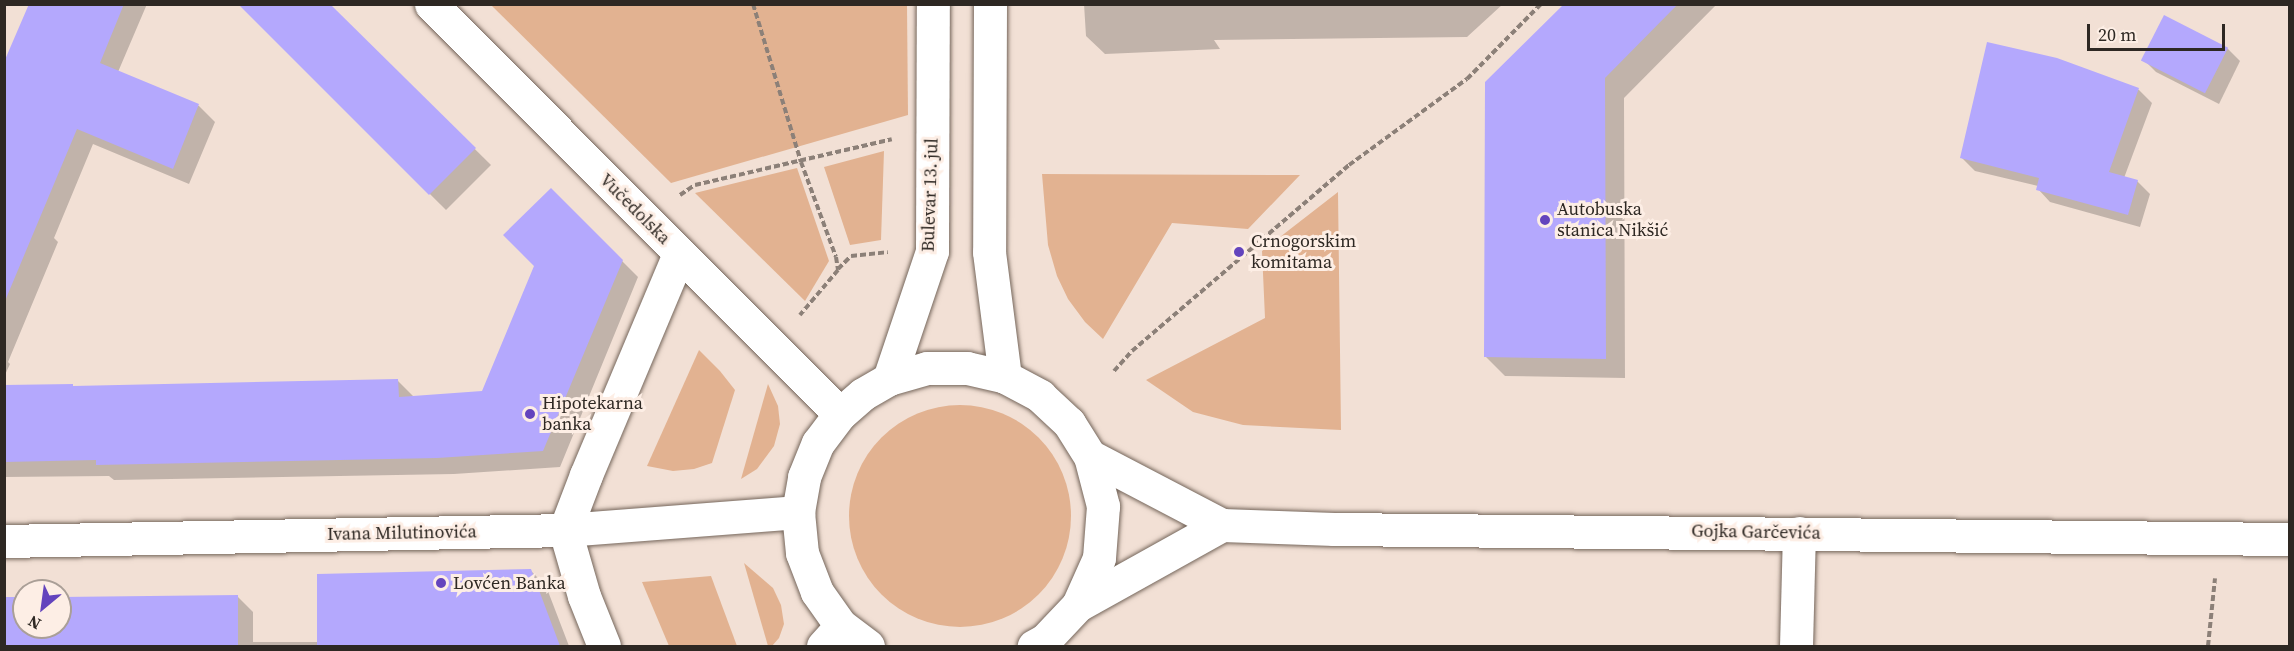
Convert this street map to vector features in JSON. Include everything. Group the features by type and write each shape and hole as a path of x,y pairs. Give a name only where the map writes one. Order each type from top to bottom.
{"street":[{"name":"Vučedolska","path":"431,4 840,414"},
{"name":"Bulevar 13. jul","path":"889,379 932,251 933,4"},
{"path":"990,4 989,252 1005,377"},
{"path":"604,646 584,596 565,530 590,464 679,254"},
{"path":"868,646 832,636 802,553 798,512 804,477 818,443 840,414 863,394 889,379 937,368 967,368 1005,377 1040,396 1062,416 1090,456 1103,506 1099,558 1078,605"},
{"path":"1090,456 1222,525"},
{"name":"Ivana Milutinovića","path":"4,541 565,530 798,512"},
{"path":"1034,646 1045,640 1078,605 1222,525"},
{"name":"Gojka Garčevića","path":"1222,525 1334,530 2289,539"},
{"path":"1796,646 1799,533"}],"path":[{"path":"753,4 801,162 836,257 838,270"},
{"path":"1114,371 1132,351 1349,165 1467,79 1541,4"},
{"path":"674,198 695,185 896,138"},
{"path":"796,319 851,256 897,251"},
{"path":"2208,646 2219,538"}],"shaded area":[{"path":"491,5 907,5 908,115 671,183"},
{"path":"884,151 881,240 850,245 824,167"},
{"path":"797,168 829,261 805,301 695,193"},
{"path":"1042,174 1300,175 1248,229 1172,223 1103,339 1085,322 1068,299 1057,276 1048,245"},
{"path":"1338,192 1341,430 1243,425 1193,412 1146,380 1265,318 1262,251"},
{"path":"699,350 735,390 712,463 694,469 673,471 647,466"},
{"path":"768,384 778,406 780,424 774,446 757,469 741,479"},
{"path":"960,405 982,407 1002,413 1030,430 1046,446 1063,474 1069,494 1071,516 1069,538 1063,558 1046,586 1030,602 1002,619 982,625 960,627 938,625 918,619 890,602 874,586 857,558 851,538 849,516 851,494 857,474 874,446 890,430 918,413 938,407"},
{"path":"744,563 773,588 781,605 784,624 779,638 772,646 768,646"},
{"path":"711,576 737,646 669,646 642,582"}],"building":[{"path":"29,4 124,4 100,63 199,104 173,169 77,129 5,301 4,62"},
{"path":"238,4 330,4 476,148 429,195"},
{"name":"Autobuska stanica Nikšić","path":"1564,4 1678,4 1605,78 1606,359 1484,357 1485,82"},
{"path":"2164,15 2228,48 2205,93 2141,60"},
{"path":"1987,42 2057,58 2139,88 2109,172 2138,180 2128,215 2036,190 2039,178 1960,158"},
{"path":"551,188 623,260 543,451 437,458 96,465 96,460 4,462 4,385 73,384 73,386 398,379 399,397 482,391 534,266 503,235"},
{"path":"531,569 560,646 317,646 317,574"},
{"path":"238,595 238,646 4,646 4,597 12,597 12,639 72,639 72,597"}],"place":[{"name":"Autobuska stanica Nikšić","path":"1545,220"},
{"name":"Crnogorskim komitama","path":"1239,252"},
{"name":"Hipotekarna banka","path":"530,414"},
{"name":"Lovćen Banka","path":"441,583"}]}
